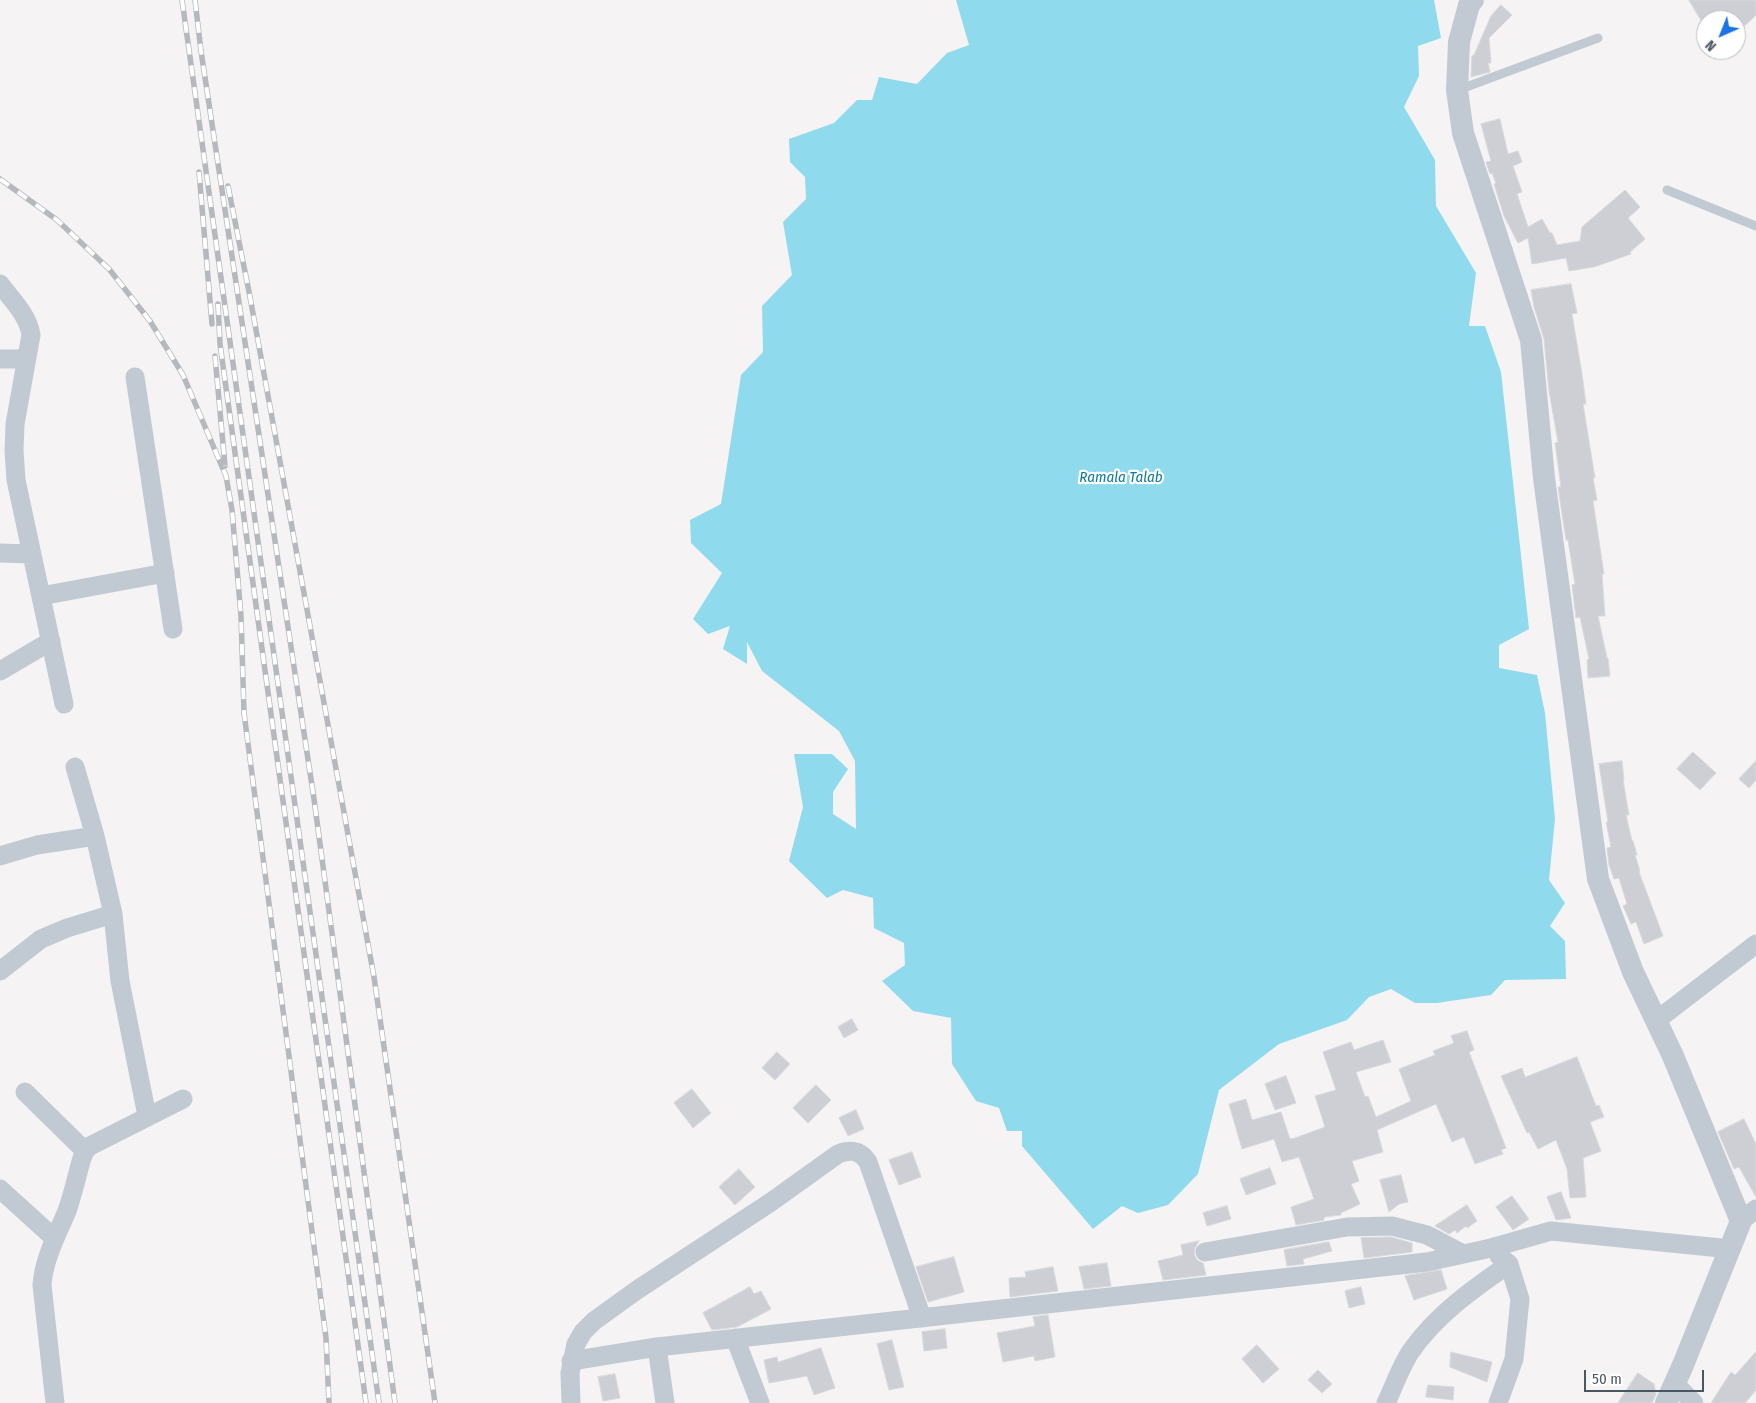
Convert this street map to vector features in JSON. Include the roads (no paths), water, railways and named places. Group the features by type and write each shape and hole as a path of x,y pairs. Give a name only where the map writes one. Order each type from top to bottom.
{"street":[{"path":"1473,0 1469,6 1459,42 1457,90 1463,133 1531,340 1544,478 1598,879 1633,972 1657,1020 1707,1136 1748,1215 1730,1249 1671,1394 1694,1403"},
{"path":"0,284 25,317 29,326 30,335 15,424 16,480 64,704"},
{"path":"0,359 26,359"},
{"path":"135,377 173,629"},
{"path":"0,553 32,554"},
{"path":"42,596 165,573"},
{"path":"0,671 51,641"},
{"path":"75,767 95,836 113,914 120,980 147,1116"},
{"path":"0,856 37,845 95,836"},
{"path":"0,972 41,939 67,928 113,914"},
{"path":"1657,1020 1756,944"},
{"path":"25,1092 85,1151"},
{"path":"55,1403 42,1285 45,1264 67,1210 85,1151 90,1146 147,1116 184,1100"},
{"path":"571,1403 569,1385 571,1361 576,1344 583,1332 594,1321 637,1290 771,1202 838,1154 846,1151 855,1151 864,1155 868,1162 922,1318"},
{"path":"0,1189 54,1238"},
{"path":"1205,1252 1347,1227 1392,1226 1427,1235 1464,1254"},
{"path":"571,1361 657,1347 1427,1262 1491,1248 1551,1231 1730,1249"},
{"path":"1491,1248 1509,1264 1520,1299 1514,1359 1498,1403"},
{"path":"1386,1403 1410,1352 1430,1328 1445,1312 1470,1291 1509,1264"},
{"path":"735,1338 760,1403"},
{"path":"657,1347 665,1403"}],"lane":[{"path":"1457,90 1598,38"},
{"path":"1667,190 1756,226"}],"water":[{"name":"Ramala Talab","path":"956,0 1434,0 1441,38 1418,46 1419,76 1404,107 1435,160 1436,206 1476,273 1469,326 1485,326 1501,372 1529,629 1499,645 1499,668 1537,675 1545,713 1555,819 1549,880 1565,903 1550,926 1565,941 1566,979 1505,980 1491,995 1437,1003 1415,1003 1391,989 1369,997 1347,1020 1279,1044 1219,1090 1198,1174 1168,1205 1138,1213 1122,1206 1093,1229 1022,1146 1022,1131 1007,1131 999,1108 976,1101 952,1064 951,1018 913,1011 882,981 905,965 904,943 874,928 873,898 843,890 827,898 789,861 803,807 794,754 832,754 848,769 833,792 833,814 856,829 855,761 839,731 762,671 747,642 747,664 723,649 730,626 708,634 693,619 722,573 691,543 690,520 721,504 741,375 763,352 762,306 792,275 783,222 806,199 805,177 790,162 789,139 834,123 857,100 872,100 879,77 917,84 947,53 969,45"}],"railway":[{"path":"182,0 379,1403"},
{"path":"195,0 201,51 314,799 395,1403"},
{"path":"199,172 212,324"},
{"path":"0,179 57,220 109,269 150,321 183,375 226,476 232,510 241,616 244,713 326,1338 329,1403"},
{"path":"228,186 374,977 435,1403"},
{"path":"218,304 220,344 366,1403"},
{"path":"215,356 225,466"}]}
